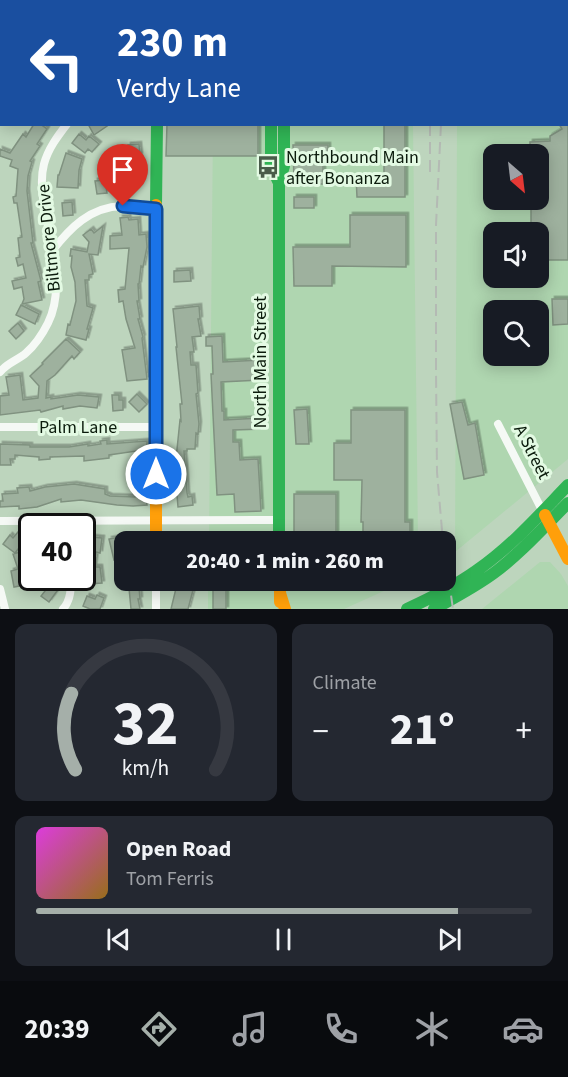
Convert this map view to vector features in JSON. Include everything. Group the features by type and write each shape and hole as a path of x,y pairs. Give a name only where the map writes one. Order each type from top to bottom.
{"main road":[{"path":"156,531 157,126"},
{"name":"North Main Street","path":"271,126 271,166 279,183"},
{"name":"North Main Street","path":"279,531 279,183 284,166 284,126"},
{"path":"434,609 494,573 516,555 568,485"},
{"path":"407,609 439,594 473,573 568,503"},
{"name":"A Street","path":"546,517 568,559"},
{"path":"280,591 280,609"},
{"path":"281,591 285,609"}],"street":[{"name":"Biltmore Drive","path":"0,372 27,352 47,327 51,318 57,282 42,195 42,174 52,144 65,126"},
{"path":"52,251 78,222 104,208 123,206 156,209"},
{"name":"A Street","path":"498,424 546,517"},
{"name":"Palm Lane","path":"0,427 156,427"},
{"path":"96,523 279,520"},
{"path":"0,521 18,522"},
{"path":"0,589 5,609"},
{"path":"63,609 71,591"},
{"path":"156,591 156,609"}],"shaded area":[{"path":"213,126 413,126 418,531 209,531"},
{"path":"457,126 568,126 568,459 456,551"},
{"path":"540,562 550,562 561,574 568,586 568,609 482,609"},
{"path":"208,591 384,591 344,609 208,609"}],"building":[{"path":"33,126 43,126 47,129 30,161 32,162 27,191 33,243 31,243 41,281 38,282 42,300 22,304 24,299 22,287 14,289 12,281 26,278 23,264 18,266 16,258 20,257 18,238 22,237 17,203 14,203 13,197 16,196 18,169 10,166 12,160 0,156 0,149 10,153 23,134 26,137"},
{"path":"89,126 107,126 94,135"},
{"path":"167,126 258,126 258,156 166,156"},
{"path":"384,126 405,126 405,197 357,197 356,177 384,176"},
{"path":"560,126 568,126 568,260 549,260 549,222 531,222 531,210 549,210 549,144 530,144 530,142 550,141 550,136 562,129"},
{"path":"79,134 86,140 89,136 99,144 92,152 88,149 85,153 72,143"},
{"path":"139,144 144,175 132,178 128,145"},
{"path":"293,145 328,145 328,162 323,162 323,184 294,182"},
{"path":"66,153 82,159 78,188 57,187 58,175"},
{"path":"105,180 107,193 97,194 95,181"},
{"path":"133,180 133,192 122,192 121,181"},
{"path":"294,197 314,197 314,208 294,208"},
{"path":"72,202 73,215 63,216 62,203"},
{"path":"350,215 406,215 406,267 332,266 332,286 294,286 293,247 350,247"},
{"path":"128,217 129,220 138,219 139,235 146,234 147,247 143,267 141,266 138,284 139,301 137,301 147,379 127,381 122,350 135,348 123,301 119,302 118,290 125,289 129,248 110,249 110,236 122,235 120,218"},
{"path":"103,226 98,255 89,254 93,274 89,275 89,280 85,280 87,306 93,308 86,340 66,335 76,301 71,249 87,252 89,242 83,235 91,229 94,233"},
{"path":"190,270 191,281 174,282 174,271"},
{"path":"552,299 568,299 568,324 553,325"},
{"path":"21,305 39,314 35,324 16,315"},
{"path":"199,306 200,319 198,319 201,336 192,337 194,352 190,352 191,365 196,365 198,434 196,433 195,449 184,451 187,493 188,497 192,496 193,505 178,507 174,459 176,459 181,421 180,404 182,404 173,309"},
{"path":"18,323 24,331 16,339 9,331"},
{"path":"222,336 223,362 259,360 260,380 221,382 224,420 260,418 260,429 233,430 233,442 239,442 240,460 258,459 261,511 235,512 234,494 217,495 211,374 213,374 212,346 206,346 206,337"},
{"path":"66,339 80,352 74,359 72,356 47,381 46,398 78,395 99,397 97,408 80,406 63,409 63,406 41,412 40,410 0,415 0,396 9,395 6,377 20,375 23,400 38,398 39,386 30,376"},
{"path":"137,394 147,404 139,412 129,402"},
{"path":"112,395 119,395 119,400 123,400 123,410 113,411"},
{"path":"462,402 468,425 475,423 484,475 464,479 450,404"},
{"path":"307,409 309,444 296,444 294,410"},
{"path":"351,410 405,410 405,522 410,522 410,531 363,531 363,522 361,522 362,480 334,480 334,443 351,443"},
{"path":"107,440 107,444 147,441 147,452 136,451 84,461 84,456 50,457 50,459 39,460 39,457 15,455 15,459 10,459 11,465 0,465 0,444 69,447 101,444 100,441"},
{"path":"74,484 105,489 105,494 110,496 135,497 134,488 145,487 147,505 117,505 81,500 61,502 61,499 37,507 19,509 19,506 0,507 0,501 3,501 2,494 18,493 17,488 29,487 30,491"},
{"path":"294,494 336,494 336,531 294,531"},
{"path":"18,532 18,549 15,553 3,544 10,535 13,538"},
{"path":"96,537 102,538 100,553 96,552"},
{"path":"114,538 114,560 109,539"},
{"path":"18,553 18,569 13,554"},
{"path":"96,567 100,567 102,583 96,583"},
{"path":"18,569 18,586 14,587 11,571"},
{"path":"45,591 57,591 49,602 41,596"},
{"path":"129,591 139,591 140,609 131,609"},
{"path":"175,591 193,591 188,609 171,609"},
{"path":"213,591 226,591 226,609 213,609"},
{"path":"97,595 104,598 100,609 83,606 87,596 95,599"}],"railway":[{"path":"430,126 430,173"},
{"path":"441,126 436,225 436,371 437,472 442,531"},
{"path":"450,591 453,609"}],"traffic: fast":[{"path":"156,205 157,126"},
{"path":"271,126 271,166 279,183"},
{"path":"279,531 279,183 284,166 284,126"},
{"path":"407,609 451,587 489,562 568,485"},
{"path":"434,609 494,573 532,540 568,503"}],"traffic: slow":[{"path":"156,205 156,531"},
{"path":"545,515 568,559"},
{"path":"280,591 280,602"},
{"path":"280,593 285,609"}],"place":[{"name":"Northbound Main after Bonanza","path":"268,167"}],"route":[{"path":"123,206 156,209 156,474"}]}
